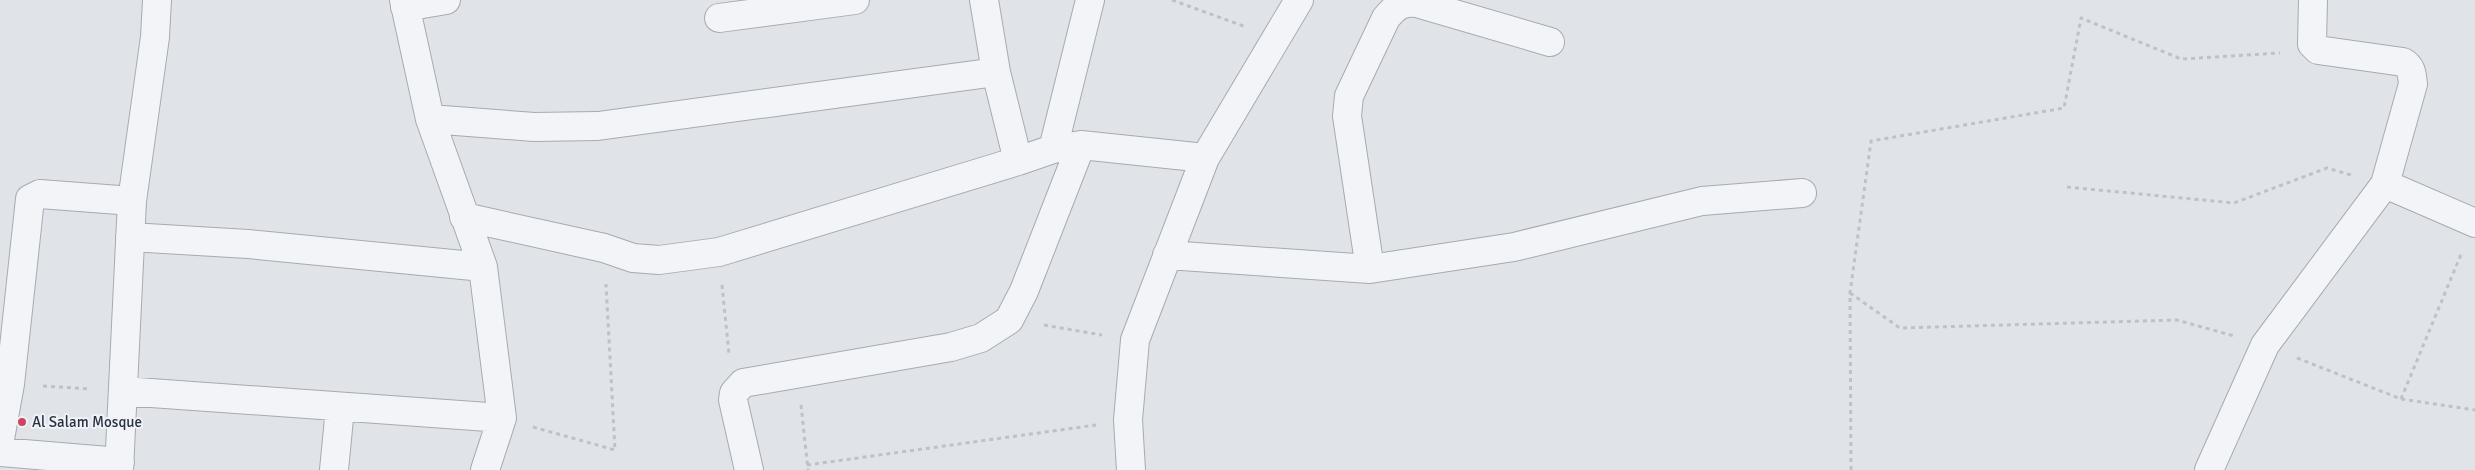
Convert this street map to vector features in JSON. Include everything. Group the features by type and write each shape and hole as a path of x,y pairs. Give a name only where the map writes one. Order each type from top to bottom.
{"street":[{"path":"0,452 120,466 132,201 155,37 157,0"},
{"path":"446,0 405,3 430,119 483,267 502,418 485,470"},
{"path":"719,18 855,0"},
{"path":"984,0 996,72 1018,161"},
{"path":"1053,149 1090,0"},
{"path":"1131,470 1128,420 1134,340 1205,158 1299,0"},
{"path":"2208,470 2265,345 2385,184 2413,84 2412,72 2408,65 2402,62 2318,50 2312,44 2313,0"},
{"path":"1370,269 1347,116 1349,96 1386,18 1395,7 1404,2 1417,3 1550,42"},
{"path":"430,119 534,127 598,126 996,72"},
{"path":"749,470 733,400 734,393 743,383 951,347 981,338 1009,320 1024,291 1081,145"},
{"path":"464,217 604,248 633,258 659,260 719,252 1053,149 1081,145 1205,158"},
{"path":"2385,184 2474,223"},
{"path":"1168,255 1370,269 1514,247 1702,201 1802,193"},
{"path":"0,439 10,384 30,199 40,194 132,201"},
{"path":"130,237 248,244 483,267"},
{"path":"123,391 340,408 502,418"},
{"path":"334,470 340,408"}],"path":[{"path":"1172,0 1253,29"},
{"path":"1851,470 1850,293 1871,141 2064,108 2081,18 2181,59 2318,50"},
{"path":"2067,187 2234,203 2327,168 2385,184"},
{"path":"2401,399 2474,223"},
{"path":"502,418 614,450 604,248"},
{"path":"719,252 734,393"},
{"path":"1850,293 1900,328 2177,320 2265,345 2401,399 2475,410"},
{"path":"1009,320 1134,340"},
{"path":"798,374 808,470"},
{"path":"10,384 123,391"},
{"path":"807,465 1128,420"}],"place":[{"name":"Al Salam Mosque","path":"22,422"}]}
